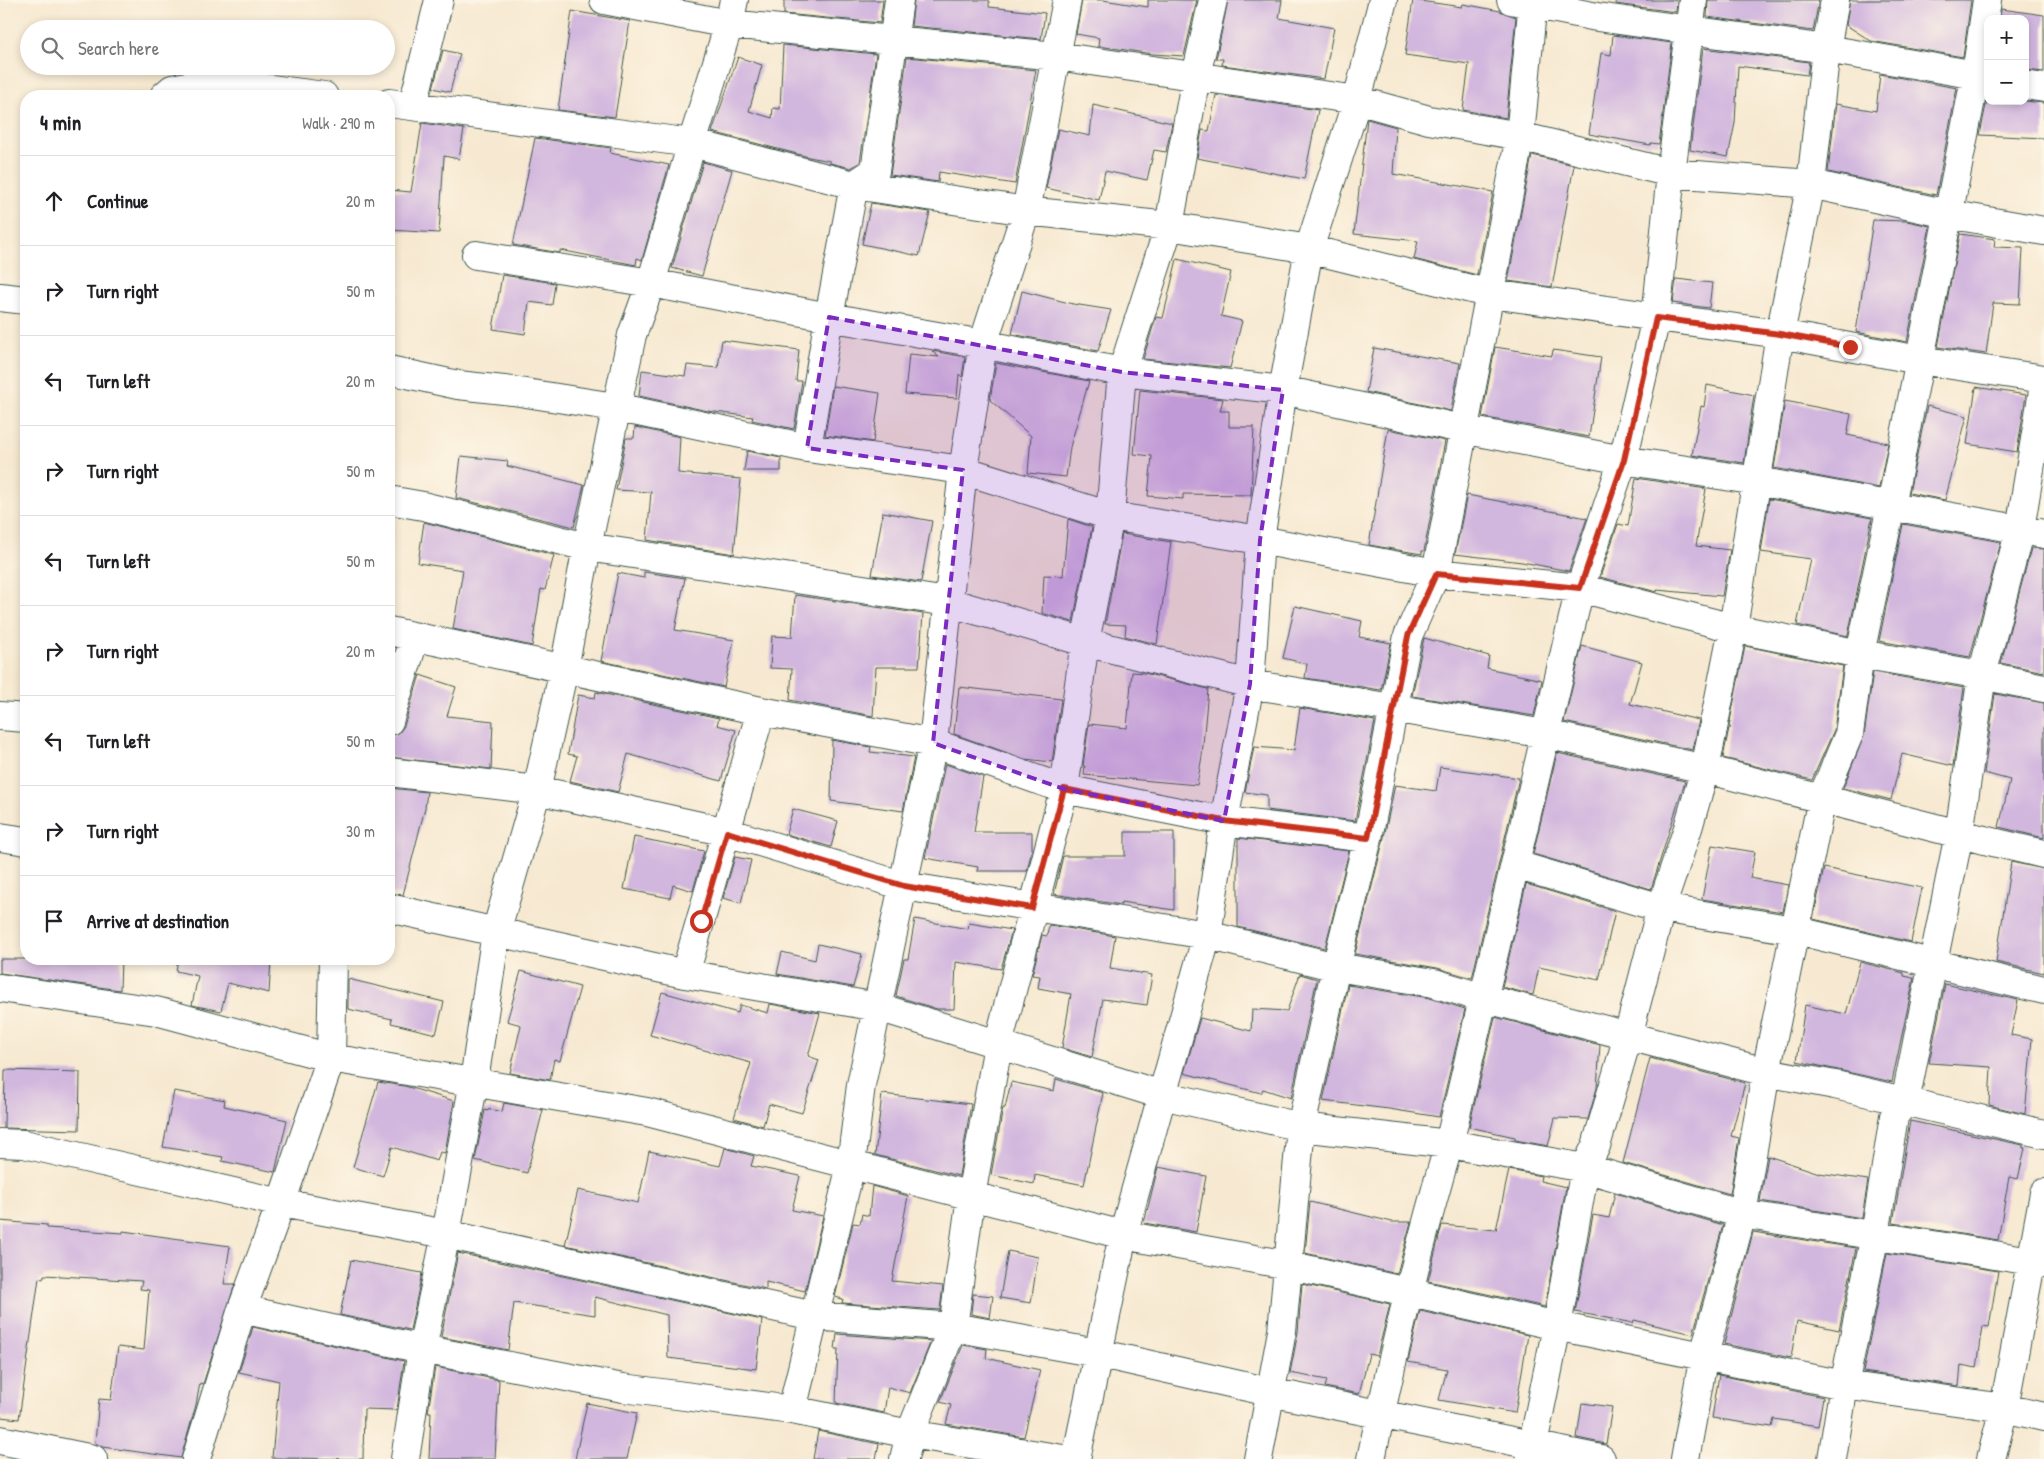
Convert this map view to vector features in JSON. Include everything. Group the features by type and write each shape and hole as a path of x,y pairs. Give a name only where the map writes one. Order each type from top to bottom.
{"street":[{"path":"438,0 401,104 692,143 854,185 1026,211 1169,226 1309,249 1491,294 1780,334 1919,360 2044,379"},
{"path":"604,0 731,12 893,40 1056,56 1357,100 1429,120 1520,136 1671,173 1811,184 1948,214 2044,231"},
{"path":"807,448 854,185 875,170 899,0"},
{"path":"792,1410 851,1164 861,1085 933,743 963,470 983,344 1026,211 1068,0"},
{"path":"907,1447 953,1327 971,1196 998,1045 1064,789 1084,642 1110,516 1122,372 1169,226 1196,76 1213,0"},
{"path":"1076,1459 1123,1235 1206,935 1224,821 1250,684 1260,540 1283,390 1309,249 1357,100 1383,0"},
{"path":"1371,1459 1408,1294 1449,1144 1516,865 1544,734 1580,588 1624,460 1656,318 1671,173 1693,0"},
{"path":"1532,1452 1585,1168 1596,1146 1628,1036 1661,908 1688,828 1705,769 1733,628 1780,334 1811,184 1826,48 1835,0"},
{"path":"1685,1459 1704,1355 1742,1214 1766,1072 1822,798 1848,734 1860,654 1948,214 1982,76 1987,0"},
{"path":"1258,1459 1282,1331 1301,1127 1336,967 1368,838 1408,636 1436,574 1462,429 1491,294 1520,136 1526,1 1597,17 1826,48 1982,76"},
{"path":"405,1459 422,1350 474,1082 496,932 536,790 564,669 587,547 632,335 651,283 731,12"},
{"path":"171,90 212,81 279,90"},
{"path":"2029,85 2044,88"},
{"path":"476,255 651,283 983,344 1122,372 1283,390 1462,429 1624,460 1756,481 2032,532"},
{"path":"0,296 20,299"},
{"path":"395,371 458,385 513,391 616,407 807,448 963,470 1110,516 1260,540 1436,574 1580,588 1733,628 2044,688"},
{"path":"1832,1459 1844,1385 1875,1235 1894,1116 1905,1102 1959,834 1982,675 2032,532 2044,385"},
{"path":"395,501 423,506 587,547 948,602 1084,642 1250,684 1544,734 1705,769 2044,854"},
{"path":"395,632 761,711 933,743 1064,789 1224,821 1368,838"},
{"path":"395,702 415,637"},
{"path":"685,974 761,711"},
{"path":"0,716 20,718"},
{"path":"395,773 536,790 727,832 904,886 1206,935 1336,967 1434,983 1483,998 1766,1072 1835,1085 2044,1134"},
{"path":"0,837 20,840"},
{"path":"1516,865 1661,908 1794,930 1933,965 2044,990"},
{"path":"395,909 685,974 878,1007 1162,1095 1301,1127 1449,1144 1585,1168 1742,1214 2038,1262"},
{"path":"196,1459 242,1309 281,1204 331,1058 333,965"},
{"path":"0,988 156,1011 331,1058 647,1112 1123,1235 1288,1265 1408,1294 1844,1385 2004,1408 2044,1417"},
{"path":"0,1142 24,1144 281,1204 446,1234 814,1316 953,1327 1097,1353 1270,1392 1381,1414 1532,1452 1601,1459"},
{"path":"1991,1459 2038,1262 2044,1192"},
{"path":"242,1309 422,1350 623,1388 792,1410 907,1447 1063,1459"},
{"path":"0,1440 93,1459"}],"highlighted area":[{"path":"829,317 1122,372 1283,390 1260,540 1250,684 1224,821 1064,789 933,743 963,470 807,448"}],"building":[{"path":"784,0 883,0 880,23 784,14"},
{"path":"914,0 989,0 989,7 1045,13 1041,39 911,26"},
{"path":"1082,0 1103,0 1148,7 1148,0 1197,0 1184,56 1153,54 1098,46 1099,38 1076,34"},
{"path":"1228,0 1282,0 1279,18 1334,28 1324,79 1222,65 1223,59 1216,59"},
{"path":"1413,0 1462,7 1463,4 1500,11 1516,17 1506,118 1463,110 1469,64 1405,55"},
{"path":"1616,0 1677,0 1676,12 1616,4"},
{"path":"1708,0 1819,0 1813,31 1707,17"},
{"path":"1850,0 1971,0 1963,57 1871,41 1846,25"},
{"path":"2001,9 2044,15 2044,72 2029,70 2029,15 2000,15"},
{"path":"572,11 630,21 615,117 558,110"},
{"path":"1613,35 1672,43 1659,144 1651,143 1650,145 1589,134 1601,53 1611,55"},
{"path":"783,45 876,54 860,162 851,168 830,163 830,161 712,132 738,57 762,65 749,111 772,118 773,108 780,109"},
{"path":"1703,48 1809,62 1807,75 1738,66 1735,123 1728,157 1690,150"},
{"path":"443,50 460,54 450,92 433,88"},
{"path":"907,57 1036,70 1015,184 939,172 938,182 890,175"},
{"path":"1880,74 1957,88 1936,195 1828,172 1836,104 1876,111"},
{"path":"1216,95 1318,110 1304,179 1197,158 1202,130 1209,131"},
{"path":"2029,101 2044,103 2044,138 1980,135 1986,105 2029,105"},
{"path":"1093,105 1172,123 1166,152 1154,150 1147,180 1105,171 1099,200 1046,188 1058,129 1090,136"},
{"path":"1367,119 1396,127 1393,174 1493,192 1477,275 1414,259 1418,241 1354,234"},
{"path":"422,123 464,129 459,159 444,156 439,233 395,230 395,191 411,192"},
{"path":"535,138 611,148 610,153 669,165 642,260 637,258 636,265 560,250 560,253 513,245"},
{"path":"1532,155 1574,165 1552,287 1508,281"},
{"path":"703,162 732,170 702,276 672,268"},
{"path":"871,203 930,212 919,256 862,244"},
{"path":"1873,220 1907,221 1930,226 1907,342 1856,332"},
{"path":"1960,234 1995,239 1994,247 2023,248 2020,304 1993,303 1986,354 1938,347"},
{"path":"1177,259 1231,272 1221,316 1242,321 1230,368 1143,359 1156,317 1163,318"},
{"path":"502,275 555,283 552,305 529,302 525,334 493,329"},
{"path":"1676,279 1712,283 1709,308 1673,303"},
{"path":"1022,291 1073,304 1111,310 1098,351 1012,334"},
{"path":"722,340 799,350 796,381 802,381 794,429 752,420 753,417 708,411 639,396 642,370 685,376 687,365 718,368"},
{"path":"1495,347 1552,356 1553,350 1601,357 1589,437 1482,417"},
{"path":"1374,348 1460,363 1451,411 1366,392"},
{"path":"932,351 965,357 962,377 959,374 957,398 905,394 909,354 939,357"},
{"path":"996,363 1089,381 1070,447 1066,477 1028,473 1031,436 990,400"},
{"path":"1707,385 1754,395 1744,463 1692,455 1701,406 1704,407"},
{"path":"833,386 880,393 873,442 825,435"},
{"path":"1976,387 2026,395 2017,452 1967,444"},
{"path":"1140,390 1223,399 1220,411 1229,411 1229,427 1254,427 1251,495 1183,494 1183,499 1148,496 1152,456 1134,454"},
{"path":"1785,401 1851,414 1847,435 1888,443 1879,488 1774,468"},
{"path":"1927,406 1967,416 1945,500 1909,493"},
{"path":"635,427 680,437 678,473 741,479 734,554 647,540 651,492 616,490 626,438 634,438"},
{"path":"1388,429 1445,441 1422,554 1369,545"},
{"path":"747,451 781,458 781,471 744,471"},
{"path":"461,456 508,461 507,466 584,485 574,527 456,498"},
{"path":"1636,478 1706,489 1696,546 1730,550 1722,596 1657,590 1657,592 1600,577 1618,524 1628,526"},
{"path":"1467,495 1587,518 1569,571 1522,562 1455,554"},
{"path":"1769,499 1872,518 1848,636 1797,625 1811,559 1761,552"},
{"path":"883,512 932,521 921,582 872,575"},
{"path":"1068,519 1092,527 1073,622 1042,613 1044,575 1063,576"},
{"path":"424,522 554,555 545,590 541,589 532,646 453,629 463,570 418,563"},
{"path":"1903,524 2001,542 1970,657 1879,641"},
{"path":"1122,534 1171,542 1157,644 1125,636 1126,625 1105,624"},
{"path":"2031,548 2044,549 2044,672 2001,663"},
{"path":"644,572 685,578 675,630 734,640 724,687 601,661 618,573 644,578"},
{"path":"795,595 923,614 919,667 876,667 873,716 790,700 792,669 770,668 772,636 792,637"},
{"path":"1295,606 1362,621 1359,637 1391,643 1381,690 1305,678 1307,664 1283,658"},
{"path":"1424,638 1489,656 1487,668 1542,680 1534,716 1412,696"},
{"path":"1582,646 1642,662 1630,704 1699,720 1693,750 1564,722"},
{"path":"1745,646 1843,666 1834,730 1812,780 1723,758 1729,728 1731,728 1729,726"},
{"path":"1132,672 1144,673 1208,689 1202,756 1197,785 1084,775 1085,766 1083,766 1089,724 1127,728"},
{"path":"1873,672 1964,688 1953,766 1902,754 1891,800 1843,788 1864,736"},
{"path":"420,675 456,687 447,716 493,721 491,769 395,758 395,734 399,733 404,726"},
{"path":"959,687 1061,699 1052,762 1025,759 954,734"},
{"path":"596,692 719,718 717,725 736,730 721,781 628,754 618,792 570,781 577,756 568,754 578,695 595,698"},
{"path":"1995,694 2044,703 2044,838 1999,827 2010,780 1984,773"},
{"path":"1300,708 1375,721 1355,821 1267,810 1267,795 1245,792 1254,747 1294,750"},
{"path":"832,740 871,747 870,752 914,757 903,811 831,801"},
{"path":"1557,753 1685,781 1651,889 1533,854"},
{"path":"945,764 983,777 974,832 1032,832 1032,849 1027,871 977,871 978,867 925,858"},
{"path":"1440,767 1519,778 1472,978 1437,968 1355,954 1395,785 1436,791"},
{"path":"395,789 427,792 425,808 403,895 395,894"},
{"path":"793,809 838,821 831,847 786,834"},
{"path":"1125,832 1174,832 1174,910 1121,902 1121,905 1054,894 1063,856 1125,856"},
{"path":"634,837 704,851 693,891 673,885 670,898 624,889"},
{"path":"1238,838 1349,851 1325,948 1238,927"},
{"path":"1712,845 1755,852 1750,878 1788,885 1783,912 1702,899"},
{"path":"735,857 751,860 741,903 723,898"},
{"path":"2011,862 2044,869 2044,973 1996,962"},
{"path":"1824,868 1922,888 1911,942 1813,919"},
{"path":"1526,884 1615,911 1599,980 1539,967 1533,995 1502,987"},
{"path":"915,919 968,929 969,923 1012,930 1001,969 956,962 954,1009 937,1009 896,996 904,959 908,959"},
{"path":"1049,925 1115,936 1110,968 1152,975 1147,1005 1103,999 1092,1057 1062,1048 1071,994 1038,988 1040,976 1032,975 1042,935 1047,936"},
{"path":"818,944 862,954 853,987 777,974 782,952 815,960"},
{"path":"0,959 20,959 20,965 121,965 120,990 0,973"},
{"path":"1860,962 1904,973 1904,976 1914,978 1892,1082 1797,1061 1805,1005 1846,1014"},
{"path":"177,965 271,965 269,993 228,983 221,1011 192,1005 198,976 176,971"},
{"path":"521,971 580,987 560,1061 554,1059 550,1080 510,1073 521,1025 507,1021"},
{"path":"1300,974 1317,979 1291,1098 1263,1089 1261,1093 1184,1073 1200,1018 1251,1031 1252,1009 1287,1011"},
{"path":"348,979 444,1002 436,1034 391,1023 392,1019 348,1009"},
{"path":"1945,984 2018,1000 2011,1035 2032,1039 2025,1114 1989,1105 1991,1067 1929,1063"},
{"path":"1348,985 1430,998 1465,1009 1439,1117 1323,1101"},
{"path":"662,992 738,1013 740,1005 768,1013 770,1004 820,1013 808,1056 819,1060 802,1113 769,1104 763,1126 734,1118 751,1063 650,1035"},
{"path":"1495,1017 1600,1045 1597,1088 1588,1119 1555,1118 1548,1146 1515,1140 1515,1137 1469,1127"},
{"path":"1650,1058 1745,1083 1731,1136 1739,1138 1730,1194 1623,1163"},
{"path":"5,1070 80,1072 79,1130 4,1128"},
{"path":"1056,1079 1103,1093 1084,1185 1035,1175 1034,1184 991,1175 1003,1108 1005,1108 1011,1082 1054,1091"},
{"path":"378,1082 405,1086 454,1101 445,1153 440,1152 437,1161 392,1147 383,1176 353,1167"},
{"path":"174,1091 225,1100 224,1106 287,1120 275,1172 222,1161 223,1157 163,1147"},
{"path":"882,1094 971,1104 959,1176 875,1155"},
{"path":"504,1103 543,1110 527,1173 475,1160 485,1110 502,1112"},
{"path":"1910,1121 2023,1145 2023,1148 2025,1148 2018,1179 2009,1177 1998,1240 1893,1223"},
{"path":"725,1148 754,1156 751,1166 800,1176 792,1210 823,1216 805,1291 766,1282 766,1289 565,1245 578,1190 638,1203 649,1151 720,1166"},
{"path":"1768,1156 1819,1173 1868,1180 1862,1218 1760,1201"},
{"path":"1158,1167 1206,1176 1196,1232 1144,1223"},
{"path":"1509,1170 1541,1176 1540,1181 1566,1187 1545,1307 1428,1281 1442,1225 1496,1230"},
{"path":"872,1186 908,1196 892,1281 943,1286 940,1310 842,1303 843,1299 835,1297 853,1223 860,1224 862,1214 869,1216"},
{"path":"1615,1193 1723,1225 1693,1334 1634,1320 1633,1323 1575,1312 1593,1215 1609,1218"},
{"path":"1310,1202 1392,1222 1411,1222 1397,1274 1305,1253"},
{"path":"0,1221 47,1225 47,1228 123,1233 123,1231 230,1246 224,1284 235,1284 203,1384 200,1383 196,1405 181,1458 103,1447 95,1443 99,1399 111,1400 118,1347 144,1350 149,1290 140,1289 142,1281 44,1275 43,1279 39,1278 19,1419 0,1417"},
{"path":"1753,1232 1856,1248 1839,1330 1797,1321 1791,1358 1724,1344"},
{"path":"1008,1251 1038,1257 1031,1303 1000,1298"},
{"path":"458,1253 762,1320 756,1369 668,1358 667,1315 595,1297 595,1315 514,1303 508,1350 441,1337"},
{"path":"1887,1253 1998,1271 1989,1327 1983,1326 1977,1368 1961,1365 1959,1386 1863,1372"},
{"path":"351,1260 422,1273 410,1330 340,1315"},
{"path":"1302,1284 1390,1304 1377,1356 1369,1354 1359,1394 1325,1387 1327,1380 1290,1373 1298,1332"},
{"path":"973,1294 993,1296 990,1318 971,1314"},
{"path":"1420,1311 1528,1335 1515,1413 1439,1400 1447,1369 1408,1362"},
{"path":"253,1327 404,1361 397,1410 364,1409 363,1459 272,1458 279,1381 239,1372"},
{"path":"837,1334 931,1341 910,1393 888,1387 884,1413 836,1403 838,1349 835,1349"},
{"path":"963,1345 987,1349 986,1358 1040,1370 1024,1437 946,1424 951,1405 940,1402"},
{"path":"435,1367 499,1380 495,1459 429,1459 431,1412 428,1412"},
{"path":"1719,1375 1823,1397 1818,1426 1774,1419 1772,1427 1712,1418"},
{"path":"587,1403 637,1413 627,1459 575,1459"},
{"path":"1582,1403 1612,1407 1606,1444 1577,1438"},
{"path":"818,1431 879,1444 876,1459 813,1459"}],"route":[{"path":"701,921 727,832 904,886 1032,908 1064,789 1224,821 1368,838 1408,636 1436,574 1580,588 1624,460 1656,318 1780,334 1850,347"}]}
